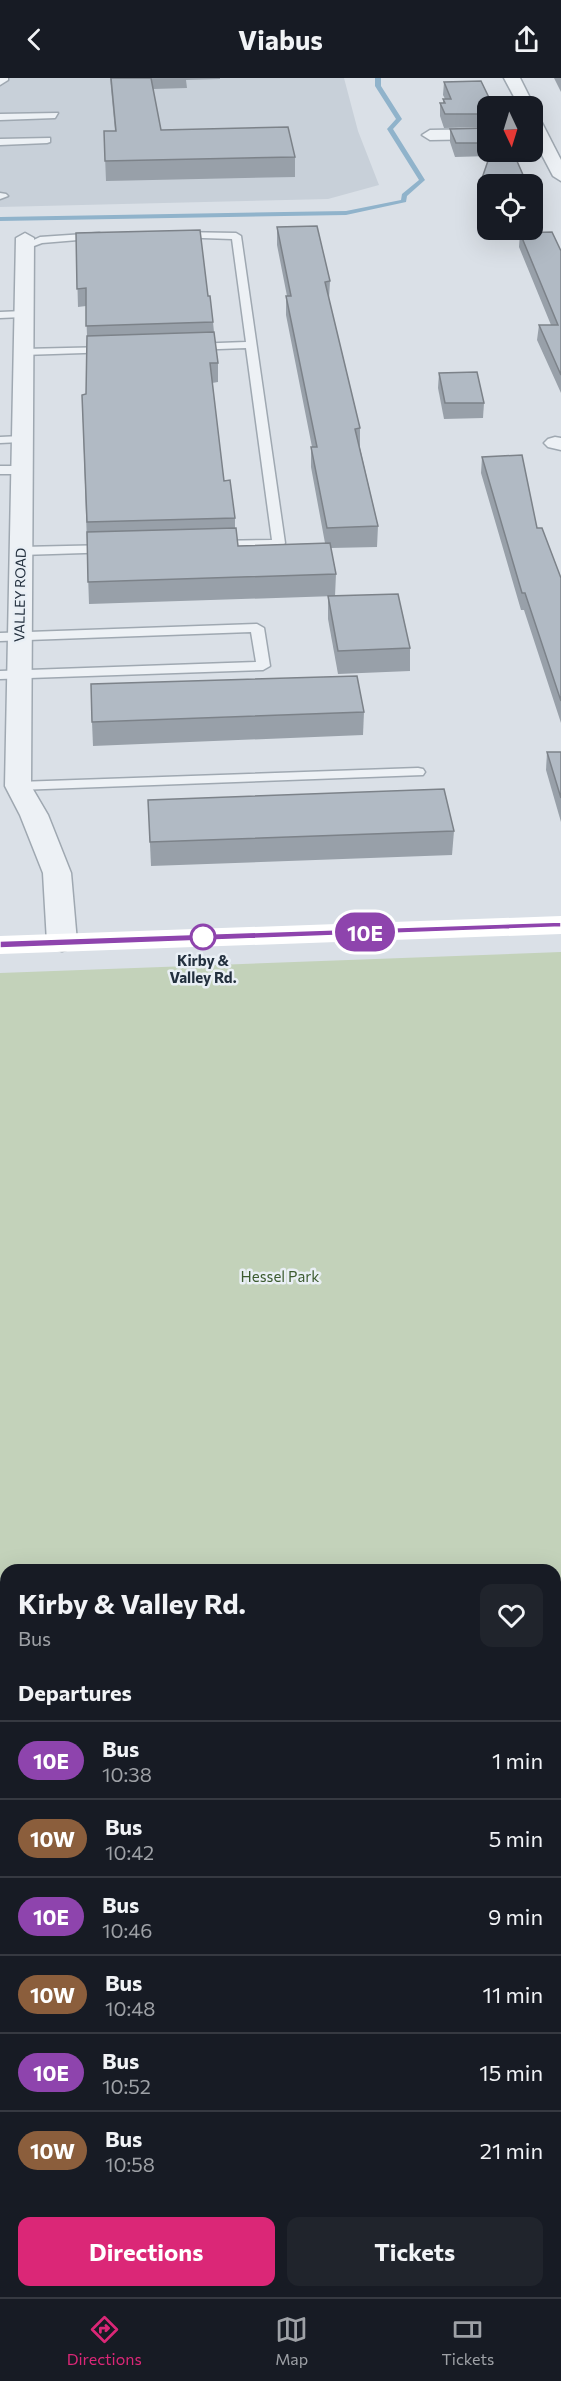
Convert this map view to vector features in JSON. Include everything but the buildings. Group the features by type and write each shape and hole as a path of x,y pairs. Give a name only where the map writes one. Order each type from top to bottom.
{"main road":[{"path":"0,945 561,925"}],"street":[{"path":"512,78 521,96"},
{"path":"543,130 561,133"},
{"path":"430,135 477,134"},
{"path":"543,143 561,176"},
{"name":"VALLEY ROAD","path":"26,242 12,315 23,352 10,440 10,470 21,551 9,636 9,674 18,786 34,815 57,873 62,942"}],"lane":[{"path":"0,117 55,115"},
{"path":"0,142 47,140"},
{"path":"169,235 237,236 250,345 279,543 208,546"},
{"path":"26,242 111,236"},
{"path":"180,347 250,345"},
{"path":"23,352 123,349"},
{"path":"21,551 126,548"},
{"path":"9,636 257,628 263,666 9,674"},
{"path":"18,786 418,772"}],"shaded area":[{"path":"0,78 344,78 358,131 379,185 328,199 0,207"}],"green space":[{"name":"Hessel Park","path":"561,952 561,1564 0,1564 0,973"}],"waterway":[{"path":"0,219 346,213 404,201 404,195 422,180 390,129 399,119 378,86 378,78"}],"bus line":[{"name":"10E","path":"0,945 561,925"}],"place":[{"name":"Kirby & Valley Rd.","path":"203,937"}]}
